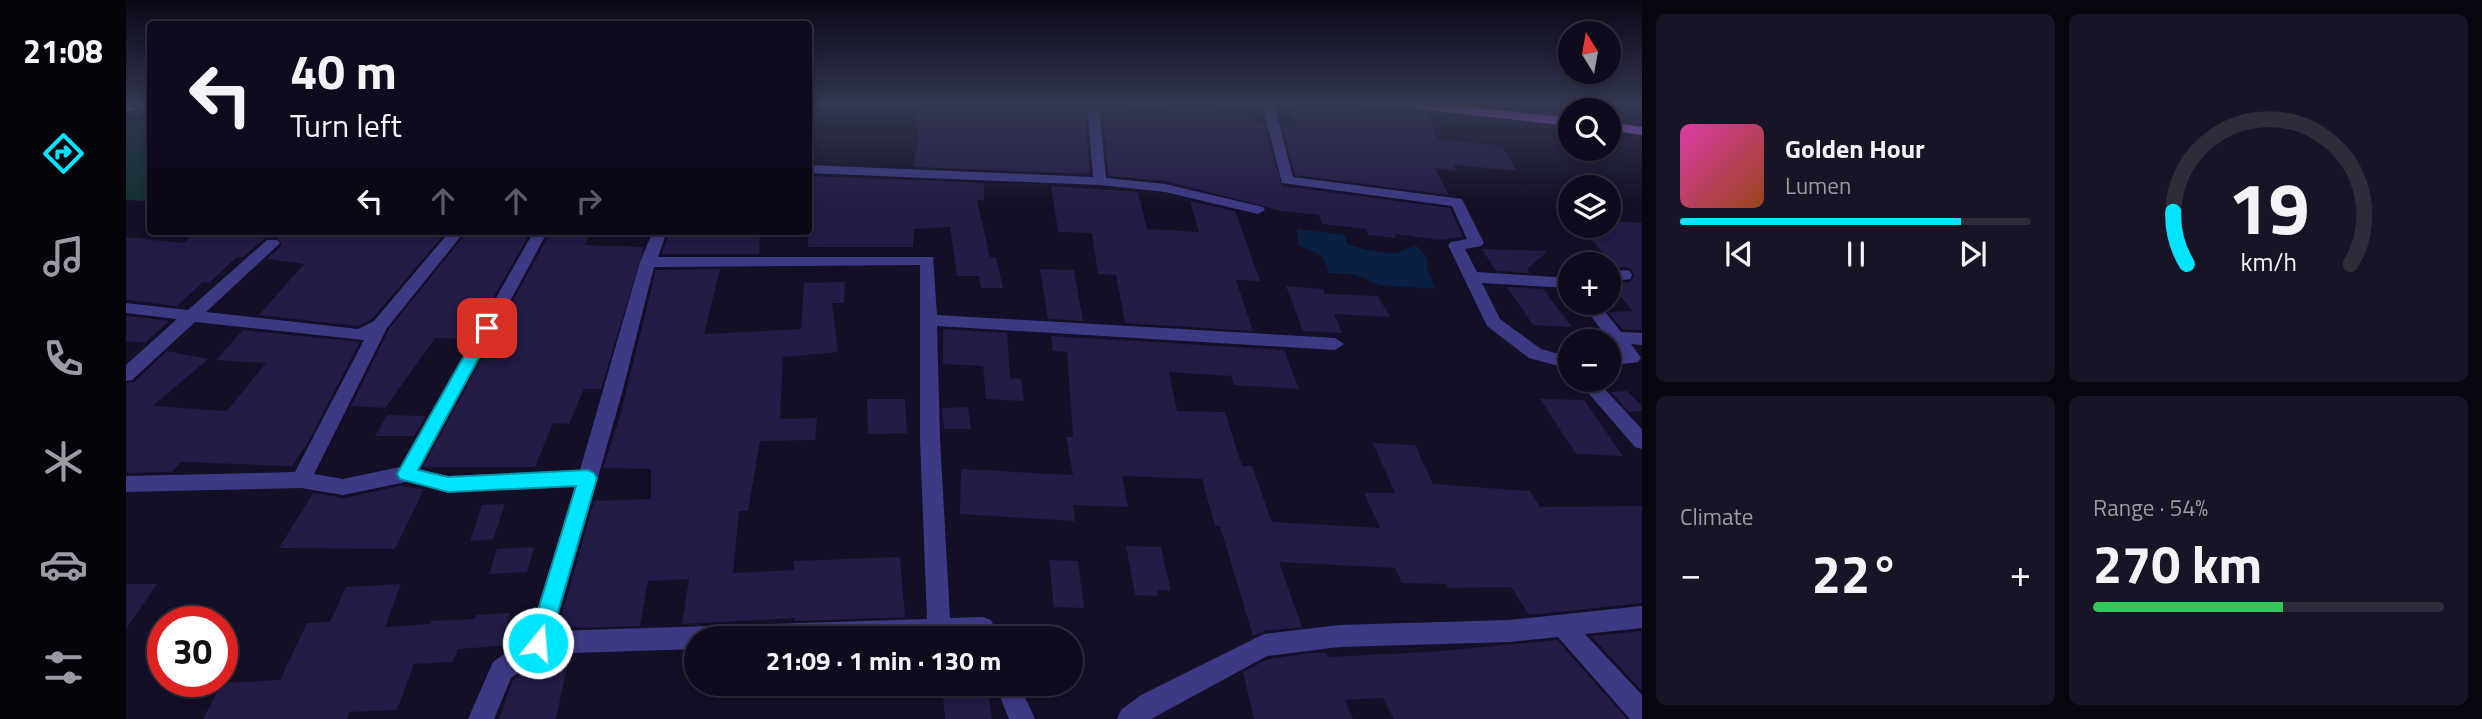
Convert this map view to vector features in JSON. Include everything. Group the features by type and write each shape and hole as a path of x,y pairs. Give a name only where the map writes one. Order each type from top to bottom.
{"street":[{"path":"1096,138 1100,181"},
{"path":"1276,138 1287,180 1457,202 1476,243 1456,246 1493,323 1535,354 1558,360"},
{"path":"812,169 1100,181 1165,188 1258,210"},
{"path":"301,480 380,325 455,235"},
{"path":"407,474 539,235"},
{"path":"538,643 588,478 648,262 658,235"},
{"path":"126,375 272,243"},
{"path":"648,262 929,260 930,439 939,626"},
{"path":"1471,276 1558,282"},
{"path":"126,308 360,335 380,325"},
{"path":"1599,315 1611,329"},
{"path":"929,320 1335,344"},
{"path":"1621,338 1642,339"},
{"path":"1621,342 1632,358 1621,359"},
{"path":"1597,392 1642,442"},
{"path":"126,484 301,480 343,487 407,474 448,484 588,478"},
{"path":"1130,719 1150,704 1264,645 1339,636 1509,632 1642,617"},
{"path":"1563,626 1642,714"},
{"path":"481,719 502,670 538,643 684,638"},
{"path":"1012,696 1022,719"}],"green space":[{"path":"126,138 147,138 147,201 126,200"}],"water":[{"path":"1297,229 1346,235 1346,243 1350,245 1386,253 1396,253 1417,246 1427,259 1435,289 1380,285 1353,274 1328,273 1322,258 1298,245"}],"building":[{"path":"918,138 1087,138 1090,174 914,167"},
{"path":"1105,138 1268,138 1282,186 1450,208 1463,237 1438,240 1395,234 1396,238 1368,235 1366,229 1322,224 1319,215 1281,211 1166,181 1108,176"},
{"path":"1285,138 1436,138 1502,146 1517,171 1454,165 1457,171 1435,168 1449,195 1295,175"},
{"path":"812,176 984,183 984,200 977,200 990,257 996,257 1003,288 981,288 979,276 957,276 950,227 914,229 913,247 808,247 808,235 812,235"},
{"path":"1051,186 1138,192 1147,229 1199,232 1190,201 1235,211 1260,281 1236,280 1253,331 1125,323 1116,275 1098,274 1092,233 1058,232"},
{"path":"1621,222 1642,223 1642,330 1622,329 1610,315 1633,311 1621,298 1621,283 1630,282 1634,276 1632,270 1621,267 1621,252 1602,252 1591,238 1621,238"},
{"path":"192,235 444,235 372,319 358,326 259,315 304,264 267,259 282,245 277,237 265,238 243,257 237,257 209,283 203,282 177,306 126,300 126,237 183,243"},
{"path":"465,235 529,235 470,339 435,338 385,408 351,406 389,329"},
{"path":"549,235 590,235 585,245 644,247 601,389 584,389 569,424 553,423 535,467 423,467"},
{"path":"668,235 760,235 759,254 662,254"},
{"path":"1482,249 1548,251 1527,269 1530,273 1496,271"},
{"path":"720,269 704,334 801,329 804,283 845,282 844,303 832,303 838,352 783,357 780,419 817,418 815,440 760,441 748,511 739,511 733,573 794,570 794,561 900,557 905,617 795,621 795,618 682,624 689,579 648,581 640,626 558,628 594,501 651,499 651,469 603,468 620,416 656,270"},
{"path":"1040,269 1074,270 1083,321 1048,319"},
{"path":"1286,286 1323,289 1325,294 1378,296 1390,317 1334,314 1342,333 1303,331"},
{"path":"1507,287 1543,289 1558,309 1558,315 1563,315 1572,327 1533,325"},
{"path":"126,316 169,321 145,343 126,341"},
{"path":"943,329 1007,333 1010,378 1021,379 1024,401 986,399 983,366 943,364"},
{"path":"243,330 360,342 308,442 292,466 181,462 172,472 126,473 126,383 134,382 167,351 208,359 153,406 227,411 266,363 216,360"},
{"path":"1051,336 1284,350 1299,389 1234,385 1231,376 1169,372 1177,411 1225,412 1242,466 1252,466 1272,522 1380,528 1364,493 1395,493 1373,443 1415,445 1433,484 1530,491 1540,507 1642,506 1642,603 1529,615 1511,587 1448,588 1446,584 1402,583 1395,568 1279,562 1302,627 1264,631 1253,636 1220,526 1215,526 1202,479 1122,476 1128,507 1073,505 1075,521 960,514 961,469 1073,475 1066,437 1073,437 1067,352 1053,351"},
{"path":"1627,391 1642,406 1642,411 1629,412 1611,392"},
{"path":"867,399 905,399 907,433 868,434"},
{"path":"1540,399 1584,400 1623,456 1576,454"},
{"path":"968,407 971,429 944,429 942,408"},
{"path":"387,415 426,416 414,436 375,436"},
{"path":"400,486 424,489 395,549 279,548 313,493 344,498"},
{"path":"505,504 493,539 470,541 482,505"},
{"path":"1126,546 1161,547 1171,591 1157,590 1158,596 1135,595"},
{"path":"534,547 527,572 489,574 497,549"},
{"path":"1049,560 1078,561 1084,608 1054,607"},
{"path":"126,584 157,584 126,629"},
{"path":"401,584 385,627 510,613 501,646 458,649 453,662 414,664 397,710 349,712 347,719 203,719 215,697 238,697 238,682 280,680 307,623 330,622 346,587"},
{"path":"1642,631 1642,691 1591,636"},
{"path":"1557,640 1627,719 1394,719 1383,698 1345,700 1353,719 1254,719 1243,672 1268,659 1311,653 1326,653 1328,657 1430,652"},
{"path":"569,656 556,719 499,719 513,680 529,668 540,667 544,657"},
{"path":"943,696 989,696 992,719 945,719"}],"route":[{"path":"487,328 407,474 448,484 588,478 538,643"}]}
